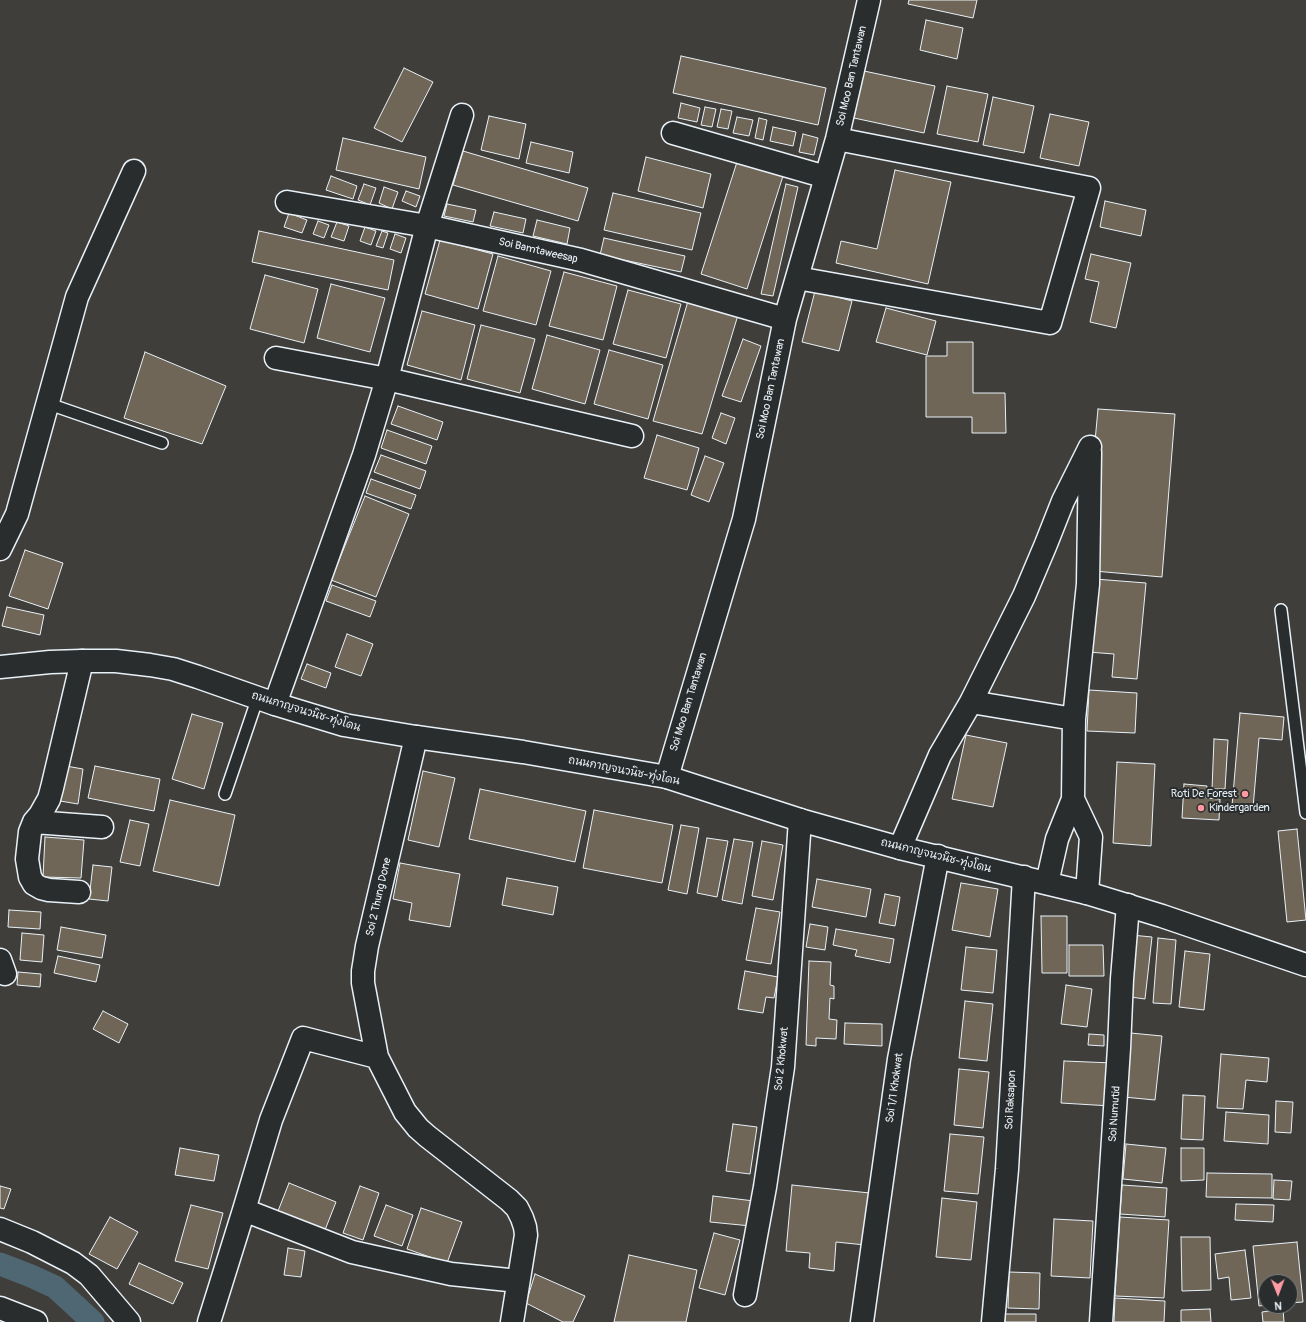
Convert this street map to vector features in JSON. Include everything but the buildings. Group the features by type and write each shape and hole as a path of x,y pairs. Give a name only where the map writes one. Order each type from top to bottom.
{"street":[{"name":"Soi Moo Ban Tantawan","path":"667,777 744,519 785,318 837,140 869,0"},
{"path":"266,700 364,456 387,379 427,226 462,115"},
{"path":"673,133 826,177"},
{"path":"797,278 1050,323 1089,188 837,140"},
{"path":"0,549 17,514 49,404 77,297 134,172"},
{"name":"Soi Bamtaweesap","path":"287,202 427,226 581,260 785,318"},
{"path":"276,358 387,379 632,436"},
{"path":"900,848 940,755 971,702 1024,596 1063,501 1090,447 1088,584 1074,719 1073,799 1058,839 1047,884"},
{"path":"79,892 49,890 34,884 30,877 27,859 30,832 34,822 45,807 51,794 82,661"},
{"name":"ถนนกาญจนวนิช-ทุ่งโดน","path":"0,667 50,662 82,661 116,661 150,665 198,677 344,725 416,738 523,752 667,777 800,820 900,848 1024,877 1128,905 1306,965"},
{"path":"971,702 1074,719"},
{"name":"Soi 2 Thung Done","path":"416,738 367,946 363,971 364,988 377,1057 405,1112 418,1128 509,1200 517,1208 524,1222 526,1235 512,1322"},
{"path":"1073,799 1091,837 1087,893"},
{"name":"Soi 2 Khokwat","path":"745,1295 765,1187 783,1067 800,820"},
{"path":"34,822 102,827"},
{"name":"Soi 1/1 Khokwat","path":"862,1322 899,1060 938,856"},
{"name":"Soi Raksapon","path":"992,1322 1007,1169 1024,877"},
{"name":"Soi Numutid","path":"1101,1322 1120,1048 1122,979 1128,905"},
{"path":"209,1322 270,1120 303,1038 377,1057"},
{"path":"244,1210 352,1252 451,1274 518,1281"},
{"path":"0,1229 32,1242 73,1263 89,1276 130,1322"},
{"path":"0,1308 36,1322"}],"lane":[{"path":"49,404 162,443"},
{"path":"1281,610 1306,813"},
{"path":"225,794 266,700"}],"waterway":[{"path":"0,1264 55,1287 93,1322"}],"place":[{"name":"Roti De Forest","path":"1245,794"},
{"name":"Kindergarden","path":"1201,808"}]}
